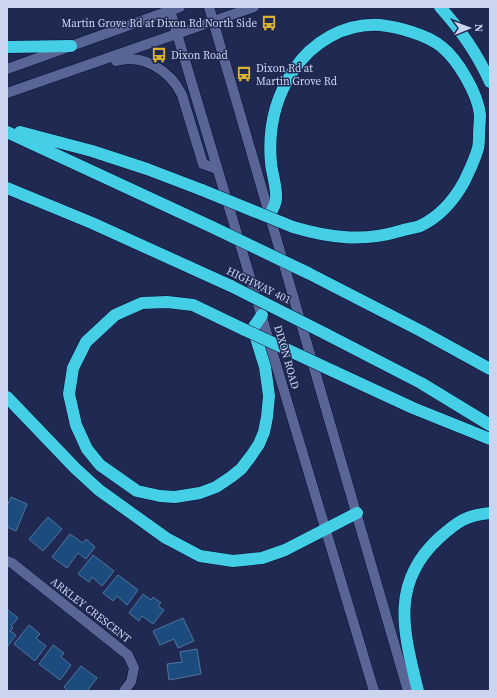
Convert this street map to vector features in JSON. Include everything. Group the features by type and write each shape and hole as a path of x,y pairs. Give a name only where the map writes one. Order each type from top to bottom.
{"highway":[{"path":"440,7 472,48 490,82"},
{"path":"7,128 106,155 202,190 293,227 316,234 336,237 366,237 388,234 420,226 443,210 457,195 470,170 478,148 480,114 472,88 458,65 441,46 416,33 390,26 367,24 346,29 330,36 309,51 292,71 281,92 273,118 270,145 271,165 276,199 270,214"},
{"path":"7,47 71,46"},
{"path":"7,132 308,273 421,331 490,369"},
{"name":"HIGHWAY 401","path":"7,188 92,223 231,286 421,383 490,425"},
{"path":"262,315 253,328 265,367 269,406 266,425 259,444 241,469 216,487 200,493 175,497 160,496 137,491 100,465 87,449 76,426 69,394 73,368 86,342 115,315 142,303 167,302 193,305 245,330 333,371 413,408 490,439"},
{"path":"7,396 75,468 99,490 166,538 200,556 233,562 262,558 285,550 357,513"},
{"path":"418,691 406,638 404,618 406,594 411,577 428,548 456,522 476,514 490,513"}],"main road":[{"name":"DIXON ROAD","path":"210,7 408,691"},
{"path":"7,93 254,7"},
{"name":"DIXON ROAD","path":"173,8 177,34 374,691"},
{"path":"7,69 173,8"},
{"path":"91,65 99,66 126,58 148,63 164,72 178,86 182,95 203,164 217,169"},
{"name":"ARKLEY CRESCENT","path":"7,561 12,563 128,655 134,668 132,682 124,691"}],"building":[{"path":"11,497 27,504 16,531 7,527 7,506"},
{"path":"48,517 62,529 43,551 29,539"},
{"path":"70,534 83,543 86,539 95,547 86,559 78,553 67,568 52,557"},
{"path":"93,555 114,571 102,586 92,577 89,582 78,574"},
{"path":"118,575 138,590 127,605 117,596 113,601 103,593"},
{"path":"143,594 151,600 153,597 161,603 158,606 164,610 153,624 142,616 139,621 129,613"},
{"path":"7,609 18,618 11,626 13,628 10,631 16,635 7,647"},
{"path":"183,618 194,641 178,648 174,639 160,645 153,631"},
{"path":"29,625 40,634 36,638 46,646 35,661 14,644"},
{"path":"53,645 64,653 61,657 71,665 60,680 39,664"},
{"path":"197,649 201,674 169,680 167,664 182,662 180,652"},
{"path":"81,666 97,678 87,691 68,691 64,687"}],"place":[{"name":"Martin Grove Rd at Dixon Rd North Side","path":"269,23"},
{"name":"Dixon Road","path":"159,55"},
{"name":"Dixon Rd at Martin Grove Rd","path":"244,74"}]}
